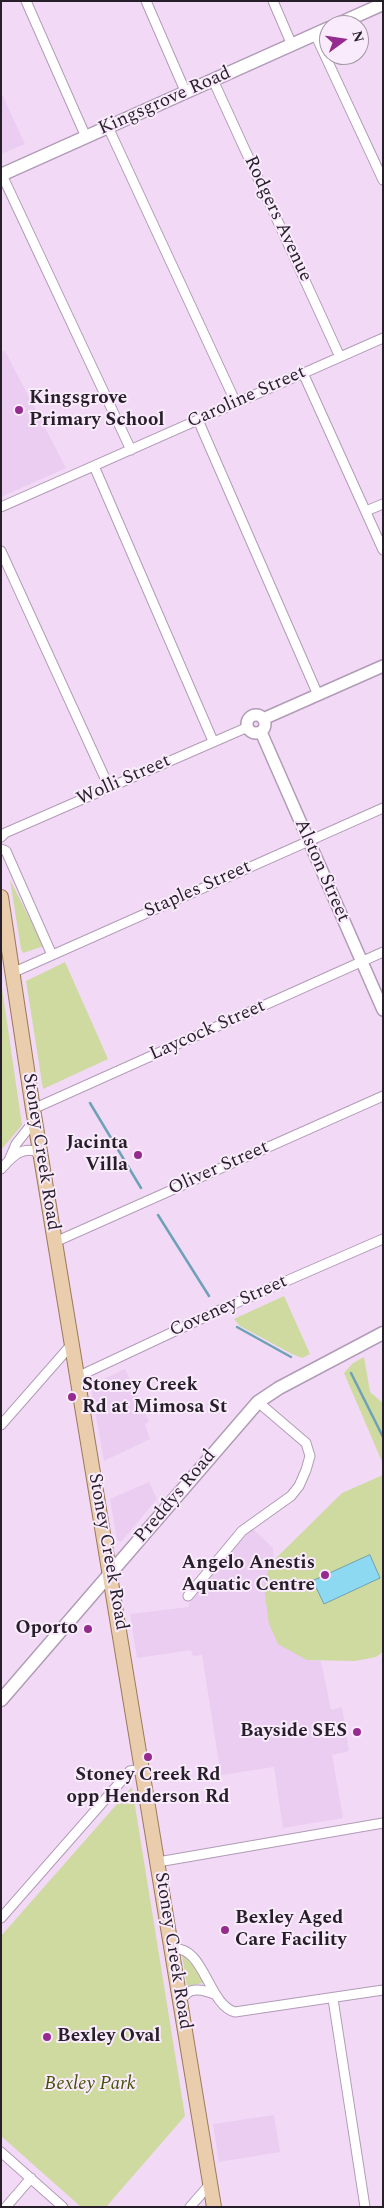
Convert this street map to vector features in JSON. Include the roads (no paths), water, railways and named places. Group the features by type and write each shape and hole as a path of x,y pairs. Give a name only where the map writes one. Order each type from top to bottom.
{"main road":[{"path":"358,15 383,4"},
{"name":"Kingsgrove Road","path":"2,175 319,32"},
{"name":"Stoney Creek Road","path":"1,897 34,1115 214,2207"},
{"name":"Preddys Road","path":"1,1700 258,1402 279,1388 383,1333"}],"street":[{"path":"26,1 86,137"},
{"path":"146,1 186,93"},
{"path":"273,1 292,44"},
{"path":"315,34 383,180"},
{"name":"Rodgers Avenue","path":"214,80 340,357"},
{"path":"108,128 236,403"},
{"path":"2,175 131,450"},
{"name":"Caroline Street","path":"1,507 383,338"},
{"path":"303,373 383,550"},
{"path":"198,420 318,695"},
{"path":"94,466 214,741"},
{"path":"366,511 383,504"},
{"path":"1,551 109,787"},
{"path":"263,719 383,666"},
{"path":"258,716 263,719 265,725 260,732 253,732 248,727 248,721 252,717 258,716"},
{"name":"Wolli Street","path":"1,837 5,833 248,727"},
{"name":"Alston Street","path":"260,732 307,842 383,1010"},
{"name":"Staples Street","path":"12,973 383,808"},
{"path":"1,849 6,851 52,955"},
{"name":"Laycock Street","path":"34,1115 383,952"},
{"name":"Oliver Street","path":"55,1242 383,1096"},
{"path":"1,1169 10,1158 16,1144 34,1115"},
{"path":"10,1158 28,1149 35,1151 41,1158"},
{"name":"Coveney Street","path":"77,1377 222,1309 383,1239"},
{"path":"1,1425 72,1344"},
{"path":"188,1596 242,1531 270,1513 295,1492 306,1470 310,1456 306,1443 258,1402"},
{"path":"1,1918 130,1772 142,1769"},
{"path":"158,1862 383,1823"},
{"path":"172,1949 181,1948 186,1950 206,1976 227,2009 237,2013 383,1990"},
{"path":"181,2003 185,1995 195,1989 204,1990 217,1996"},
{"path":"333,1999 365,2207"},
{"path":"1,2152 63,2207"},
{"path":"6,2207 31,2178"},
{"path":"190,2207 210,2184"}],"water":[{"path":"370,1555 380,1578 324,1604 313,1581"}],"waterway":[{"path":"90,1103 141,1188"},
{"path":"158,1215 209,1296"},
{"path":"237,1327 291,1357"},
{"path":"351,1373 383,1437"}],"place":[{"name":"Kingsgrove Primary School","path":"19,410"},
{"name":"Jacinta Villa","path":"138,1155"},
{"name":"Stoney Creek Rd at Mimosa St","path":"72,1397"},
{"name":"Angelo Anestis Aquatic Centre","path":"325,1575"},
{"name":"Oporto","path":"88,1629"},
{"name":"Bayside SES","path":"357,1732"},
{"name":"Stoney Creek Rd opp Henderson Rd","path":"148,1757"},
{"name":"Bexley Aged Care Facility","path":"225,1930"},
{"name":"Bexley Oval","path":"47,2037"}],"park label":[{"name":"Bexley Park","path":"90,2085"}]}
